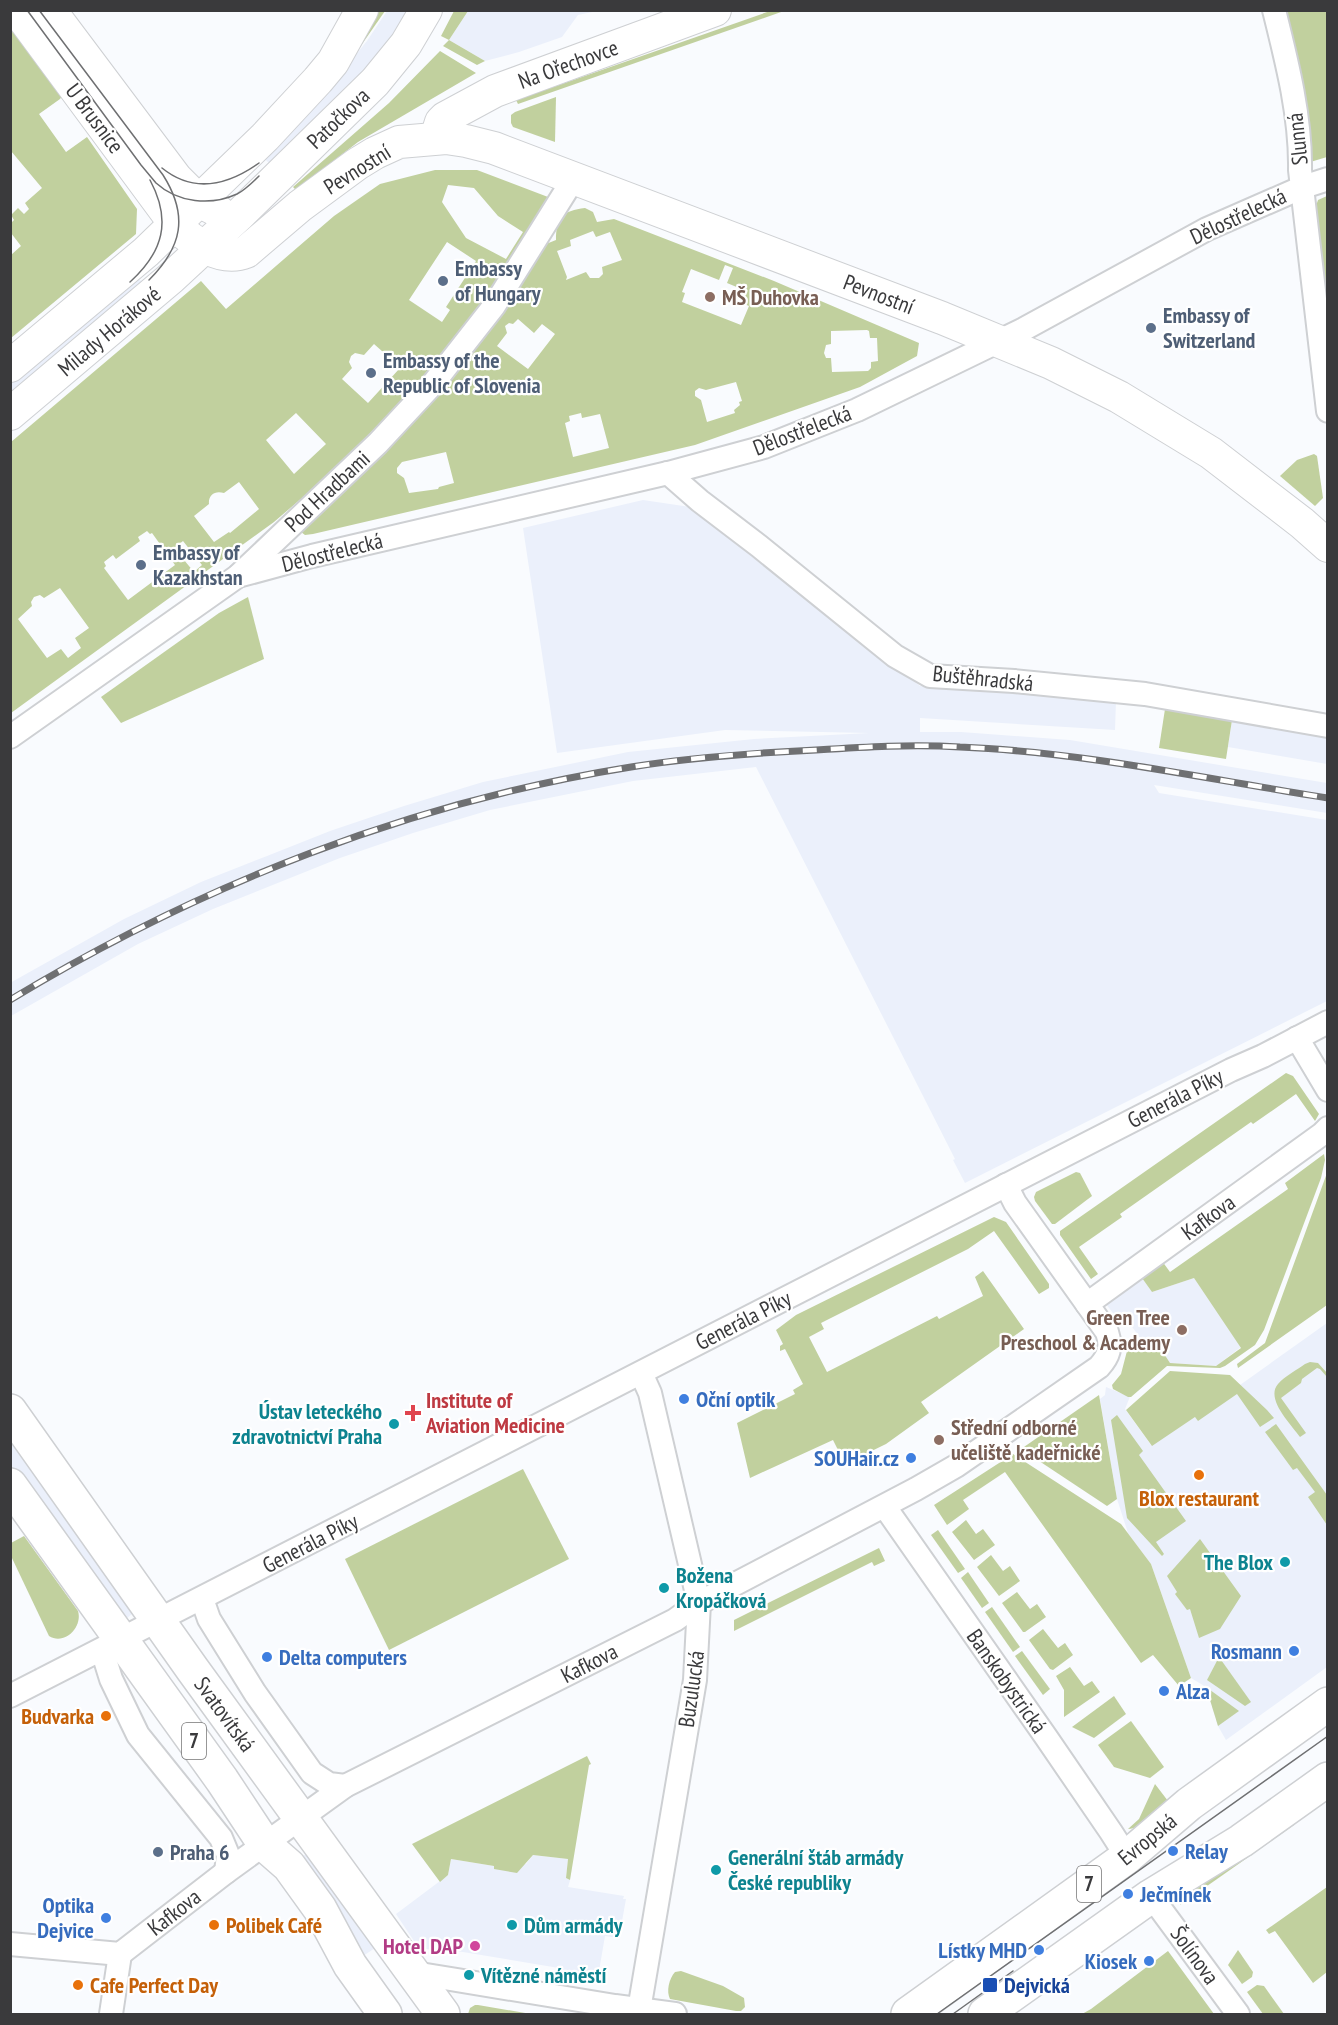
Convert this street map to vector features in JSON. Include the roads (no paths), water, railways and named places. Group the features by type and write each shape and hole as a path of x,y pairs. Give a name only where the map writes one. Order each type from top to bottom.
{"main road":[{"name":"Svatovítská","path":"10,1411 443,2014"},
{"name":"Svatovítská","path":"10,1485 111,1645 222,1780 265,1845 289,1866 320,1909 350,1965 378,2010"},
{"name":"Evropská","path":"908,2014 1127,1857 1189,1804 1328,1704"},
{"name":"Evropská","path":"985,2014 1152,1896 1240,1841 1328,1779"}],"street":[{"name":"U Brusnice","path":"17,10 175,224 185,235 206,246"},
{"name":"U Brusnice","path":"50,10 176,178 199,201"},
{"name":"Patočkova","path":"175,224 265,137 318,80 345,44 362,10"},
{"name":"Patočkova","path":"206,246 375,82 406,44 426,10"},
{"name":"Na Ořechovce","path":"436,138 441,122 445,118 495,91 715,10"},
{"name":"Slunná","path":"1274,10 1287,62 1300,149 1300,170 1328,411"},
{"name":"Pevnostní","path":"206,246 225,254 238,255 246,252 300,206 375,153 399,142 436,138 466,141 494,148 999,340 1119,397 1179,432 1242,475 1328,546"},
{"name":"Pod Hradbami","path":"10,737 238,576 378,443 432,385 494,306 574,178"},
{"name":"Dělostřelecká","path":"238,576 312,556 668,473 764,447 857,410 1024,329 1207,229 1328,178"},
{"name":"Pevnostní","path":"199,201 223,213 238,216 268,216 284,213 300,206"},
{"name":"Milady Horákové","path":"10,366 110,283 175,224"},
{"name":"Milady Horákové","path":"10,414 206,246"},
{"name":"Buštěhradská","path":"668,473 895,656 930,676 1014,681 1145,694 1328,726"},
{"name":"Generála Píky","path":"10,1696 1328,1022"},
{"path":"1297,1038 1328,1090"},
{"name":"Kafkova","path":"1087,1304 1328,1128"},
{"name":"Kafkova","path":"120,1954 226,1872 345,1786 675,1620 699,1603 885,1507 956,1466 1104,1362 1109,1352 1107,1332 1015,1203 1006,1185"},
{"name":"Buzulucká","path":"639,2010 695,1680 699,1603 650,1393 641,1373"},
{"name":"Banskobystrická","path":"885,1507 1112,1832 1127,1857"},
{"name":"Svatovítská","path":"202,1599 210,1619 255,1693 312,1773 328,1784 345,1786"},
{"name":"Svatovítská","path":"111,1645 111,1679 138,1735 222,1838 228,1855 226,1872"},
{"name":"Šolínova","path":"1152,1896 1238,2014"},
{"path":"10,1944 120,1954 111,2014"},
{"path":"414,1973 675,2014"}],"tram line":[{"path":"27,10 141,165 165,190 184,198 216,200 240,192 259,176"},
{"path":"39,10 163,175 171,190 179,218 175,243 160,268 149,280"},
{"path":"162,168 186,181 211,184 235,177 259,163"},
{"path":"130,282 150,259 161,235 161,209 150,180"},
{"path":"937,2014 1328,1736"},
{"path":"953,2014 1013,1971"}],"railway":[{"path":"10,1000 82,958 156,920 232,885 309,854 388,826 468,802 549,782 631,767 746,754 870,747 942,746 1053,754 1099,760 1328,798"}],"place":[{"name":"Embassy of Hungary","path":"443,281"},
{"name":"MŠ Duhovka","path":"710,297"},
{"name":"Embassy of Switzerland","path":"1151,328"},
{"name":"Embassy of the Republic of Slovenia","path":"371,373"},
{"name":"Embassy of Kazakhstan","path":"141,565"},
{"name":"Green Tree Preschool & Academy","path":"1182,1330"},
{"name":"Oční optik","path":"684,1399"},
{"name":"Institute of Aviation Medicine","path":"413,1413"},
{"name":"Ústav leteckého zdravotnictví Praha","path":"394,1424"},
{"name":"Střední odborné učeliště kadeřnické","path":"939,1440"},
{"name":"SOUHair.cz","path":"911,1458"},
{"name":"Blox restaurant","path":"1199,1475"},
{"name":"The Blox","path":"1285,1562"},
{"name":"Božena Kropáčková","path":"664,1588"},
{"name":"Rosmann","path":"1294,1651"},
{"name":"Delta computers","path":"267,1657"},
{"name":"Alza","path":"1164,1691"},
{"name":"Budvarka","path":"106,1716"},
{"name":"Relay","path":"1173,1851"},
{"name":"Praha 6","path":"158,1852"},
{"name":"Generální štáb armády České republiky","path":"716,1870"},
{"name":"Ječmínek","path":"1128,1894"},
{"name":"Optika Dejvice","path":"106,1918"},
{"name":"Polibek Café","path":"214,1925"},
{"name":"Dům armády","path":"512,1925"},
{"name":"Hotel DAP","path":"475,1946"},
{"name":"Lístky MHD","path":"1039,1950"},
{"name":"Kiosek","path":"1149,1961"},
{"name":"Vítězné náměstí","path":"469,1975"},
{"name":"Cafe Perfect Day","path":"78,1985"},
{"name":"Dejvická","path":"990,1985"}]}
